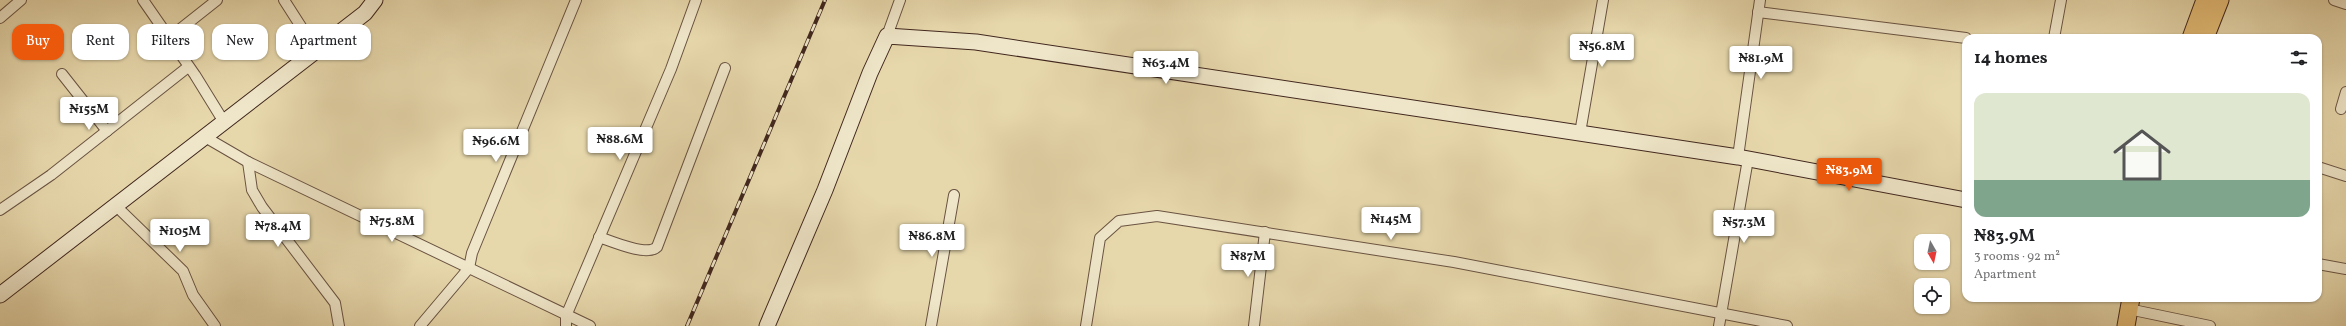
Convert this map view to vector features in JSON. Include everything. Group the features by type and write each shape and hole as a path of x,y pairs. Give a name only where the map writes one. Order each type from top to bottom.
{"main road":[{"path":"2192,34 2205,0"},
{"path":"2207,34 2220,0"},
{"path":"2126,326 2137,308"}],"street":[{"path":"0,18 20,0"},
{"path":"143,0 159,24"},
{"path":"187,24 217,0"},
{"path":"284,0 299,24"},
{"path":"350,24 365,12 375,0"},
{"path":"420,326 469,268 472,253 576,0"},
{"path":"566,321 599,237 671,69 696,0"},
{"path":"767,326 825,190 900,0"},
{"path":"1580,133 1603,0"},
{"path":"1719,326 1743,158 1760,0"},
{"path":"2055,34 2061,0"},
{"path":"2334,0 2346,4"},
{"path":"1758,12 1962,38"},
{"path":"887,36 976,42 1580,133 1743,158 1962,199"},
{"path":"183,60 224,122"},
{"path":"0,295 303,60"},
{"path":"0,210 51,175 188,67"},
{"path":"599,237 637,249 650,251 657,247 725,68"},
{"path":"62,74 107,131"},
{"path":"2341,109 2346,92"},
{"path":"205,137 248,162 469,268 566,321 590,326"},
{"path":"248,162 252,190 262,207 335,303 339,326"},
{"path":"2322,168 2346,176"},
{"path":"931,326 954,195"},
{"path":"115,205 183,271 193,295 215,326"},
{"path":"1086,326 1100,238 1119,221 1157,216 1454,262 1787,326"},
{"path":"1254,326 1265,232"},
{"path":"2322,265 2346,269"},
{"path":"2137,308 2210,326"}],"railway":[{"path":"687,326 825,0"}]}
